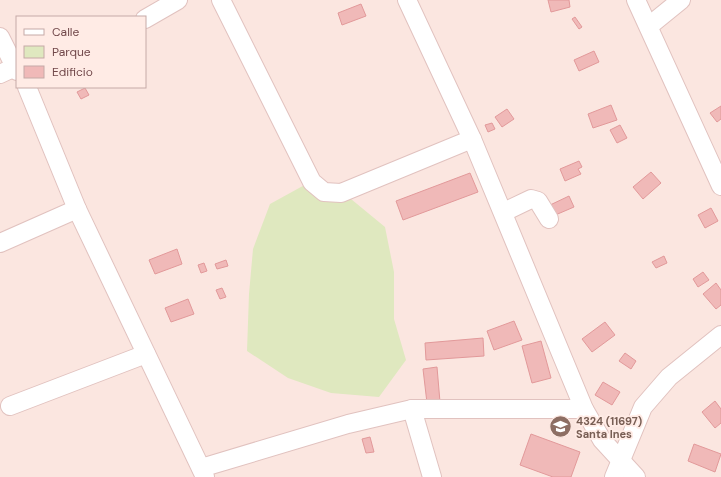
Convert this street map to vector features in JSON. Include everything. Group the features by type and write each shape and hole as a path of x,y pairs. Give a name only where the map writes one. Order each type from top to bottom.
{"street":[{"path":"146,18 178,0"},
{"path":"221,0 312,182 324,192 341,194 472,139"},
{"path":"407,0 472,139 504,212 584,409 602,440 636,477"},
{"path":"636,0 715,160 721,186"},
{"path":"649,26 681,0"},
{"path":"0,37 11,71"},
{"path":"29,88 77,209 203,473 348,424 412,409 584,409"},
{"path":"504,212 531,199 538,201 549,219"},
{"path":"0,243 34,226 77,209"},
{"path":"614,477 643,407 669,377 721,335"},
{"path":"10,406 146,354"},
{"path":"412,409 432,477"}],"green space":[{"path":"310,182 351,199 385,227 394,272 394,319 406,360 379,397 331,393 288,378 247,351 249,294 253,249 270,204"}],"building":[{"path":"548,0 569,0 570,7 551,12"},
{"path":"361,4 366,16 342,25 338,13"},
{"path":"575,17 582,27 579,29 572,19"},
{"path":"594,51 599,62 579,71 574,60"},
{"path":"85,88 89,95 81,99 77,92"},
{"path":"611,105 617,120 593,128 588,114"},
{"path":"721,106 721,119 717,122 710,113"},
{"path":"507,109 514,119 502,127 495,117"},
{"path":"492,123 495,129 488,132 485,125"},
{"path":"620,125 627,138 617,143 610,130"},
{"path":"579,161 582,167 578,169 581,174 565,181 560,169"},
{"path":"651,172 661,183 643,199 633,187"},
{"path":"470,173 478,192 403,220 396,201"},
{"path":"569,196 574,207 553,216 548,206"},
{"path":"711,208 718,221 705,228 698,215"},
{"path":"177,249 182,264 155,274 149,260"},
{"path":"664,256 667,263 656,268 652,262"},
{"path":"226,260 228,266 217,269 215,264"},
{"path":"204,263 207,271 201,273 198,265"},
{"path":"703,272 709,280 698,287 693,279"},
{"path":"716,283 721,290 721,305 716,309 703,294"},
{"path":"222,288 226,297 220,299 216,290"},
{"path":"188,299 194,314 171,322 165,308"},
{"path":"514,321 522,340 494,350 487,331"},
{"path":"605,322 615,335 592,352 582,339"},
{"path":"483,338 484,356 426,360 425,343"},
{"path":"541,341 551,378 532,383 522,346"},
{"path":"625,353 636,361 631,369 619,361"},
{"path":"437,367 440,402 427,403 423,369"},
{"path":"603,382 620,392 612,405 595,395"},
{"path":"715,401 721,409 721,423 715,428 702,412"},
{"path":"531,434 580,452 571,477 553,477 520,465"},
{"path":"370,437 374,452 366,453 362,439"},
{"path":"694,444 721,454 715,472 688,461"}],"place":[{"name":"4324 (11697) Santa Ines","path":"560,427"}]}
